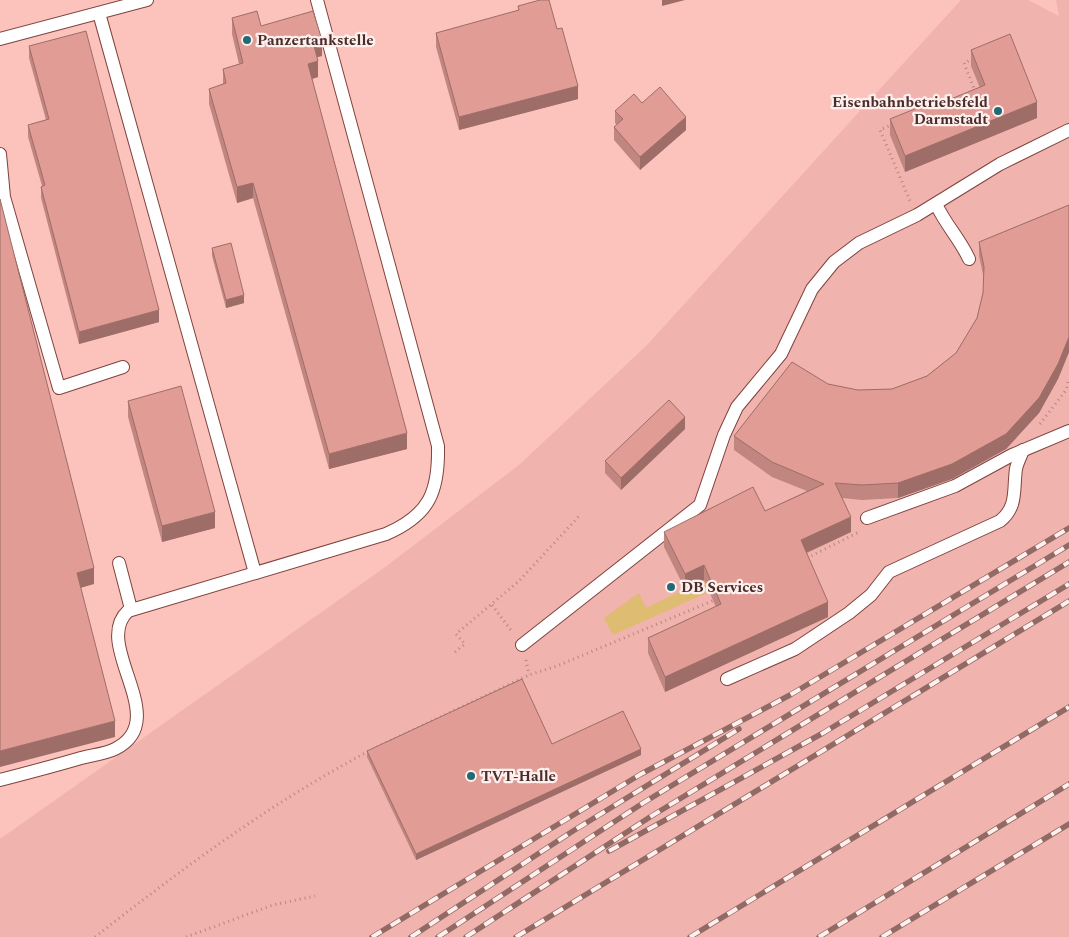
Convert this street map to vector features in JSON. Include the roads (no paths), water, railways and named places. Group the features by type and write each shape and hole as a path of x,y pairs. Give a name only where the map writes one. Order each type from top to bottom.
{"lane":[{"path":"0,39 147,0"},
{"path":"0,780 115,749 131,737 138,716 118,631 122,615 132,609 399,528 420,512 434,492 438,467 438,446 317,0"},
{"path":"99,13 255,573"},
{"path":"522,645 700,504 724,435 737,407 781,354 812,289 834,262 859,243 936,204 1000,164 1069,130"},
{"path":"0,154 4,197 59,388 123,367"},
{"path":"936,204 944,222 960,243 969,259"},
{"path":"867,518 955,486 1023,450 1069,431"},
{"path":"727,679 795,649 842,618 871,595 889,572 1000,521 1006,516 1012,505 1016,468 1023,450"},
{"path":"119,563 132,609"}],"railway":[{"path":"372,937 641,774 790,695 1069,528"},
{"path":"438,937 643,803 1069,545"},
{"path":"466,937 650,817 1069,562"},
{"path":"609,851 823,733 1069,584"},
{"path":"516,937 1069,601"},
{"path":"690,937 1069,707"},
{"path":"411,937 573,831 739,729"},
{"path":"819,937 1069,784"},
{"path":"882,937 1069,824"}],"place":[{"name":"Panzertankstelle","path":"247,40"},
{"name":"Eisenbahnbetriebsfeld Darmstadt","path":"998,111"},
{"name":"DB Services","path":"671,587"},
{"name":"TVT-Halle","path":"471,776"}]}
